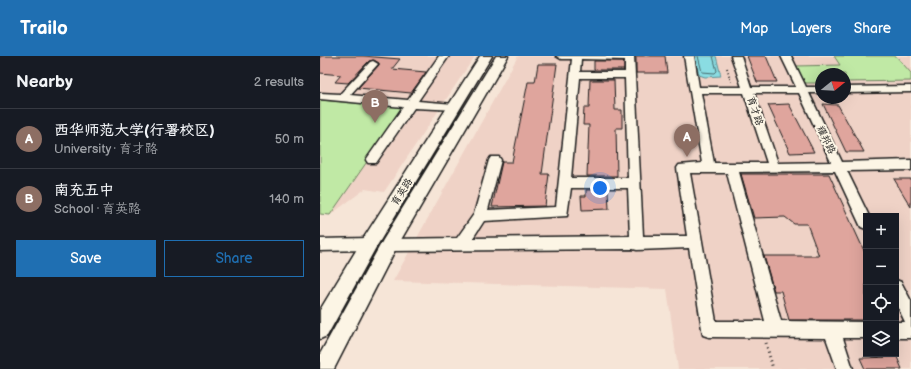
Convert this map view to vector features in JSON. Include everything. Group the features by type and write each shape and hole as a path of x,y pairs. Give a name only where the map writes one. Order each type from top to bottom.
{"main road":[{"name":"育英路","path":"320,329 369,244 486,56"},
{"path":"323,369 389,245 502,56"}],"street":[{"path":"372,160 444,56"},
{"path":"561,56 629,57 637,244"},
{"path":"689,56 710,168"},
{"name":"育才路","path":"736,56 774,167"},
{"name":"耀邦路","path":"786,56 863,217"},
{"path":"480,216 562,212 577,57"},
{"path":"342,98 372,64"},
{"path":"575,75 629,75"},
{"path":"851,90 911,89"},
{"path":"695,90 815,90"},
{"path":"320,96 454,108"},
{"path":"461,244 480,216 495,160"},
{"path":"863,330 709,330 683,168 911,165"},
{"path":"732,168 769,329"},
{"path":"565,183 634,183"},
{"path":"389,245 637,244 694,242"},
{"path":"320,245 369,244"},
{"path":"899,292 911,318"},
{"path":"832,330 845,369"},
{"path":"899,330 911,330"}],"path":[{"path":"769,329 773,369"}],"shaded area":[{"path":"320,56 475,56 384,192 365,189 330,215 320,214"},
{"path":"518,56 911,56 911,369 678,369 667,289 393,281"}],"green space":[{"path":"834,56 896,56 911,73 911,81 851,82 851,68 815,68 815,83 805,83 796,66 840,65"},
{"path":"320,100 405,107 330,215 320,214"}],"water":[{"path":"694,56 716,56 721,76 705,77 699,75"}],"building":[{"path":"320,56 363,56 400,59 392,69 426,72 411,93 358,88 379,65 379,63 374,60 369,61 348,83 335,82 341,75 320,73"},
{"path":"636,56 665,56 667,73 636,73"},
{"path":"747,56 766,56 777,82 757,82"},
{"path":"594,61 624,61 624,70 594,70"},
{"path":"538,64 557,64 542,174 549,174 545,206 492,207 502,162 512,162 528,82 535,82"},
{"path":"590,80 614,80 615,110 622,110 622,128 616,128 617,176 587,176 589,125 583,125 584,108 589,108"},
{"path":"789,104 814,152 790,153 768,105"},
{"path":"823,104 838,105 864,152 846,152"},
{"path":"741,174 829,174 863,248 863,320 789,320 781,291 774,291 764,256 819,256 807,224 794,224 785,217 754,218"},
{"path":"894,179 911,179 911,207"},
{"path":"586,190 608,190 609,209 582,210 581,196 586,196"},
{"path":"897,357 902,369 865,369 860,358"}],"place":[{"name":"南充五中","path":"375,123"},
{"name":"西华师范大学(行署校区)","path":"687,157"}]}
